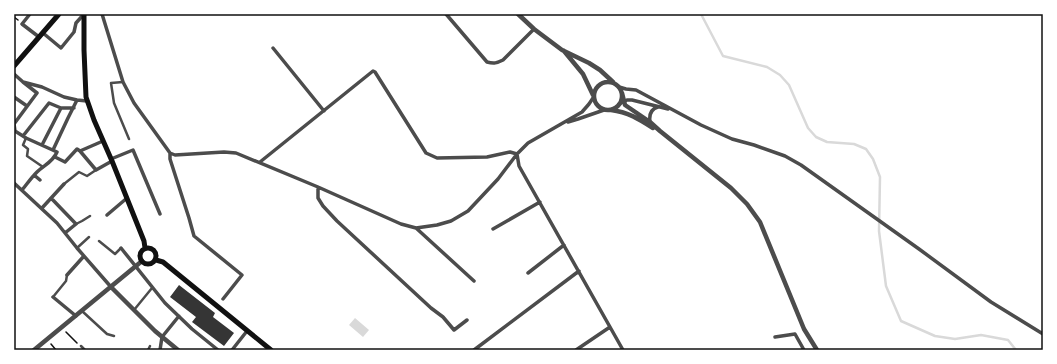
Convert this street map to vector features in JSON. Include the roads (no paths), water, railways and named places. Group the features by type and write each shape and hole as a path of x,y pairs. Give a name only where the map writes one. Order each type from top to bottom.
{"main road":[{"path":"14,66 59,14"},
{"path":"84,14 84,57 87,101 144,241 145,248"},
{"path":"145,248 153,249 156,254 156,260"},
{"path":"145,248 140,254 142,261 151,264 156,260"},
{"path":"156,260 163,262 271,350"}],"street":[{"path":"30,14 22,24 61,48 74,32 76,24 84,14"},
{"path":"102,14 123,82 134,103 170,153 175,155 224,152 236,153 260,162 401,224 416,228 451,221 468,211 498,179 517,154 528,143 582,112 589,104 595,89 599,84 605,81 613,82"},
{"path":"446,14 487,62 497,63 503,60 534,29"},
{"path":"518,14 534,29 562,50 600,70 619,87 622,93 621,103"},
{"path":"273,48 324,110"},
{"path":"562,50 583,74 597,105 606,110 624,112 632,115 660,132"},
{"path":"260,162 373,71 426,153 437,158 487,157 510,152 517,154"},
{"path":"14,74 36,93 14,124 15,131 24,137 57,152 52,161 43,166 22,190"},
{"path":"23,82 42,87 64,98 87,101"},
{"path":"123,82 111,83 114,103 129,140"},
{"path":"619,87 636,90 701,125 732,139 785,156 801,165 991,302 1043,334"},
{"path":"14,97 27,106"},
{"path":"53,150 77,100"},
{"path":"563,123 613,109 627,100 673,110"},
{"path":"43,166 28,156 28,149 23,146 24,137 49,103 61,108 74,108"},
{"path":"621,103 650,122 660,132 731,188 747,204 760,222 804,329 817,350"},
{"path":"650,122 649,117 651,112 654,108 658,107"},
{"path":"42,145 61,108"},
{"path":"55,157 65,162 78,150 80,151 103,141"},
{"path":"42,208 64,184 78,172 87,176 133,149 160,214"},
{"path":"80,151 96,170"},
{"path":"170,153 170,159 194,236 242,275 223,299"},
{"path":"517,154 519,166 623,350"},
{"path":"34,175 40,180"},
{"path":"14,183 57,223 111,287 133,310 178,350"},
{"path":"318,187 318,198 323,206 337,221 431,308 443,317 454,330 466,320"},
{"path":"51,198 76,224"},
{"path":"106,215 127,198"},
{"path":"493,229 540,202"},
{"path":"66,233 76,224 82,222 90,216"},
{"path":"416,228 474,281"},
{"path":"77,248 89,237"},
{"path":"99,241 114,254 120,250 136,266 165,303 192,329 218,350"},
{"path":"528,273 564,245"},
{"path":"76,316 53,297 66,280 67,275 84,256"},
{"path":"34,350 142,261"},
{"path":"474,350 578,270"},
{"path":"133,310 152,287"},
{"path":"81,310 107,334 114,336"},
{"path":"160,350 162,337 179,316"},
{"path":"576,350 610,327"},
{"path":"232,350 247,331"},
{"path":"775,337 794,334 804,350"},
{"path":"81,346 85,350"},
{"path":"148,350 150,346"}],"waterway":[{"path":"701,14 723,56 767,67 780,75 789,85 808,128 816,137 827,142 854,144 866,149 873,159 880,177 879,231 886,286 901,321 935,336 955,339 981,335 1008,340 1016,350"}]}
